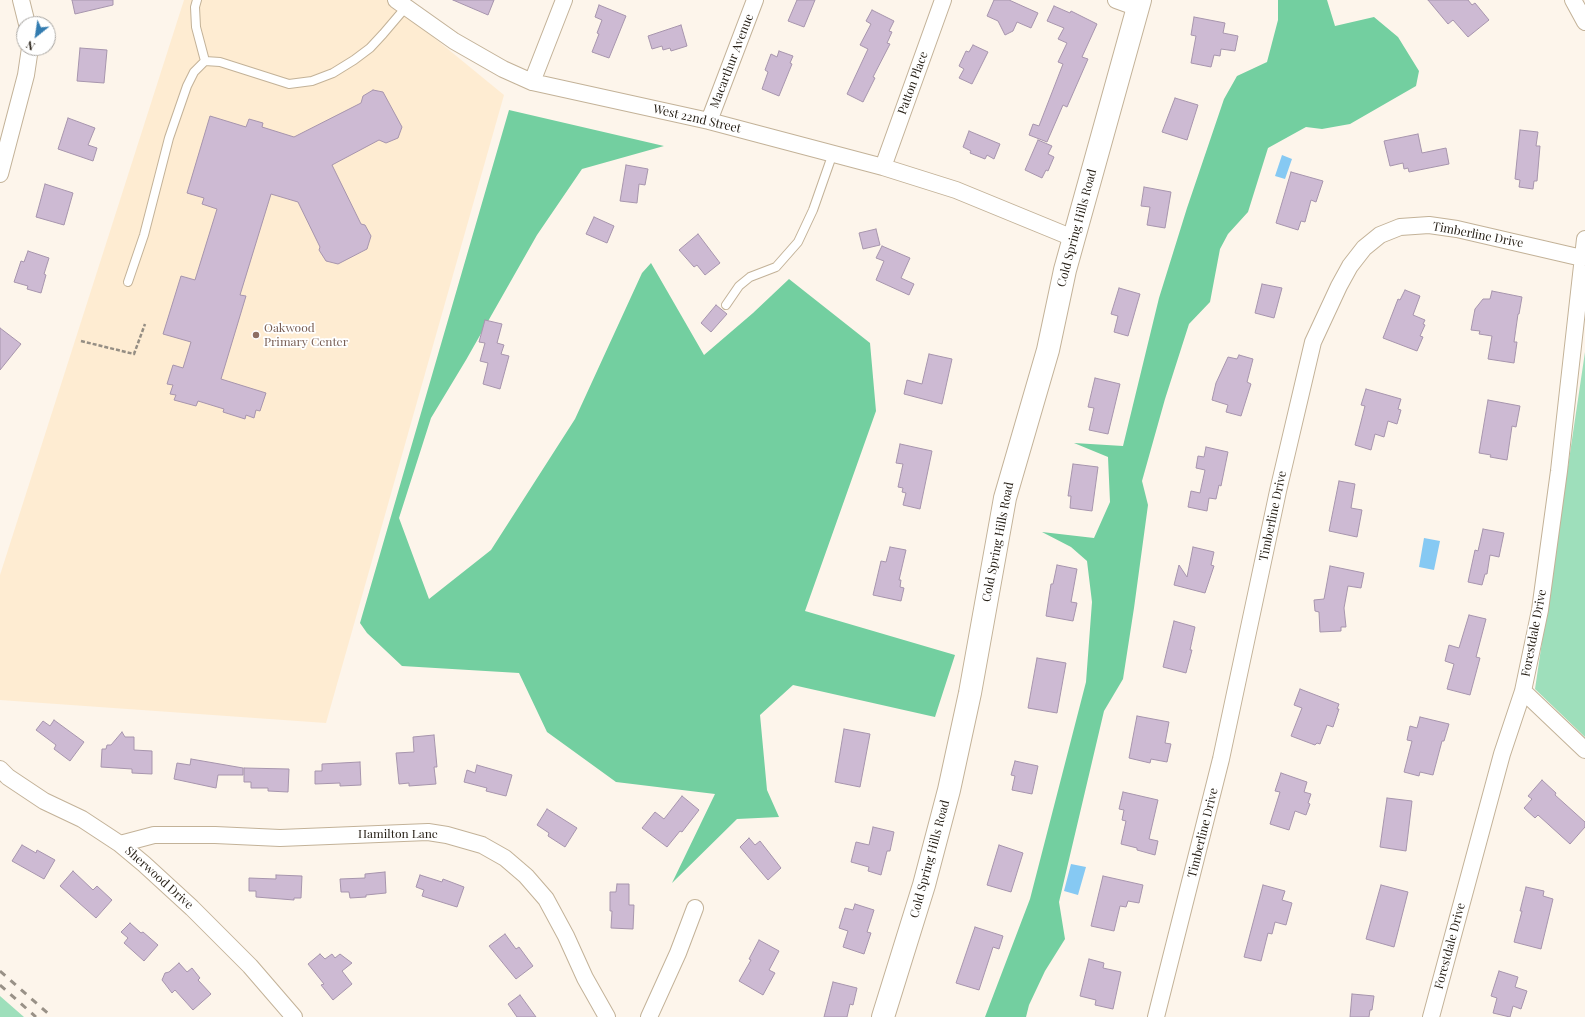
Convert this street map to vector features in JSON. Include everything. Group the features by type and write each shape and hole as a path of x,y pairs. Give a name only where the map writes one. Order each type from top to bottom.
{"street":[{"path":"21,0 25,16"},
{"path":"532,82 564,0"},
{"name":"Macarthur Avenue","path":"709,122 755,0"},
{"name":"Patton Place","path":"883,167 943,0"},
{"path":"1116,0 1139,4"},
{"path":"1573,0 1585,22"},
{"name":"West 22nd Street","path":"401,4 454,41 503,69 532,82 709,122 883,167 956,190 1073,238"},
{"name":"Cold Spring Hills Road","path":"883,1017 924,885 948,790 970,693 1005,498 1048,350 1073,238 1139,4"},
{"path":"0,174 26,75 29,56"},
{"name":"Timberline Drive","path":"1156,1017 1221,760 1278,491 1313,342 1350,266 1364,248 1380,235 1400,227 1429,225 1457,228 1582,258"},
{"name":"Forestdale Drive","path":"1431,1017 1502,754 1523,691 1540,610 1559,471 1585,239"},
{"path":"1523,691 1585,750"},
{"name":"Sherwood Drive","path":"0,770 44,801 82,819 120,844 192,908 250,966 294,1017"},
{"name":"Hamilton Lane","path":"120,844 154,836 215,835 280,838 428,832 447,835 476,843 505,858 526,876 546,900 566,936 585,978 607,1017"},
{"path":"649,1017 678,953 695,908"}],"lane":[{"path":"197,0 195,7 196,27 205,61"},
{"path":"128,282 144,235 169,138 187,86 194,72 205,61 220,62 289,84 312,81 333,73 354,60 379,38 401,4"},
{"path":"726,305 739,286 750,277 776,267 798,242 813,210 833,153"}],"path":[{"path":"80,341 134,354 145,324"}],"shaded area":[{"name":"Oakwood Primary Center","path":"184,0 388,0 504,95 326,723 0,700 0,575"}],"green space":[{"path":"1278,0 1327,0 1335,26 1374,17 1398,37 1419,71 1416,86 1350,124 1322,129 1306,127 1268,148 1248,212 1228,234 1220,249 1210,302 1189,324 1165,399 1142,481 1148,505 1123,679 1104,711 1059,902 1065,939 1045,971 1029,1005 1026,1017 985,1017 1030,899 1086,682 1092,602 1087,561 1071,547 1042,532 1094,538 1110,502 1108,457 1074,443 1123,446 1159,298 1187,208 1224,99 1237,76 1267,62 1278,20"},
{"path":"509,110 664,146 582,169 537,235 466,360 431,418 399,518 429,599 491,550 575,419 642,273 651,263 704,355 753,313 789,279 870,343 876,411 805,611 955,655 935,717 793,685 760,715 767,790 779,817 737,819 672,883 715,794 616,782 547,732 519,673 402,666 367,633 360,623"},
{"path":"1585,352 1585,737 1535,689"},
{"path":"0,996 24,1017 0,1017"}],"water":[{"path":"1282,155 1292,159 1285,179 1275,176"},
{"path":"1424,538 1440,541 1434,570 1419,567"},
{"path":"1071,864 1086,867 1078,895 1064,891"}],"building":[{"path":"72,0 113,0 113,5 75,14"},
{"path":"453,0 494,0 488,15"},
{"path":"797,0 815,0 804,27 788,21"},
{"path":"994,0 1009,0 1038,13 1031,28 1017,22 1013,31 1005,35 998,21 987,16"},
{"path":"1428,0 1468,0 1472,5 1475,3 1489,20 1468,37 1453,20 1448,24"},
{"path":"599,5 626,16 609,58 592,52 599,34 597,33 602,20 595,17"},
{"path":"1054,6 1070,13 1071,11 1097,24 1082,57 1088,59 1067,107 1063,105 1047,142 1029,135 1033,124 1039,126 1063,64 1058,62 1067,43 1058,39 1064,28 1047,21"},
{"path":"872,10 894,21 889,31 892,32 887,43 890,44 873,77 875,78 863,102 847,94 868,49 860,45 871,24 866,21"},
{"path":"1194,17 1225,23 1223,33 1238,36 1235,51 1221,49 1220,56 1214,55 1211,67 1191,63 1196,36 1191,35"},
{"path":"681,25 687,46 671,51 670,48 663,50 662,46 652,49 648,36"},
{"path":"973,45 988,52 972,84 959,78 964,69 959,66 966,51 969,52"},
{"path":"80,48 107,50 104,83 77,81"},
{"path":"779,51 793,56 790,63 792,64 779,96 762,89 768,72 765,70 771,54 777,57"},
{"path":"373,90 383,92 402,127 398,138 386,143 379,140 332,165 361,224 365,225 371,236 367,249 338,264 326,261 319,250 320,247 298,202 271,194 240,295 246,296 221,379 266,393 260,411 256,410 254,418 246,415 245,419 223,412 224,409 198,401 196,406 174,400 176,395 170,394 173,385 167,384 173,365 183,368 191,342 163,334 181,276 195,280 217,209 202,204 204,198 187,193 210,116 246,127 249,119 263,123 262,127 294,137 361,103 363,96"},
{"path":"1175,98 1198,105 1187,140 1162,132"},
{"path":"68,118 95,128 88,145 97,148 93,161 58,149"},
{"path":"1520,130 1538,132 1536,146 1540,146 1537,181 1534,181 1533,189 1519,187 1520,180 1515,179"},
{"path":"969,131 1000,144 994,159 987,155 985,159 970,153 971,151 963,147"},
{"path":"1418,134 1422,153 1446,148 1449,164 1409,172 1408,168 1404,169 1403,163 1390,166 1384,141"},
{"path":"1038,140 1052,146 1048,154 1054,157 1048,171 1046,170 1042,178 1025,170"},
{"path":"626,165 648,169 645,185 639,184 637,203 620,201"},
{"path":"1291,172 1323,181 1316,202 1311,200 1305,222 1301,221 1298,230 1276,223"},
{"path":"45,184 73,193 64,225 36,217"},
{"path":"1144,187 1171,192 1165,228 1147,225 1150,207 1141,206"},
{"path":"594,217 614,226 607,243 586,234"},
{"path":"876,229 880,245 863,249 859,233"},
{"path":"698,234 720,263 705,275 697,265 694,267 679,250"},
{"path":"882,246 910,258 901,278 914,284 909,295 876,280 884,261 876,258"},
{"path":"28,251 49,258 44,274 46,275 41,293 27,289 28,286 14,282 21,261 24,262"},
{"path":"1262,284 1282,288 1274,318 1255,313"},
{"path":"1119,288 1140,294 1128,336 1114,332 1118,316 1111,314"},
{"path":"1405,290 1420,296 1413,315 1425,320 1423,324 1425,325 1420,336 1423,337 1417,351 1383,338 1398,299 1400,300"},
{"path":"1492,291 1522,297 1514,342 1517,342 1514,363 1488,359 1492,336 1479,334 1480,331 1471,330 1475,309 1483,299 1490,299"},
{"path":"716,305 727,314 711,332 701,323"},
{"path":"485,320 502,324 497,343 504,345 501,354 509,356 500,389 483,384 488,363 480,361 485,343 479,342"},
{"path":"0,328 21,344 0,370"},
{"path":"929,354 952,359 942,404 904,394 907,380 922,384"},
{"path":"1239,355 1253,359 1247,382 1251,384 1241,416 1226,412 1228,405 1212,400 1216,383 1228,357 1237,359"},
{"path":"1095,378 1120,384 1108,434 1089,430 1094,408 1088,407"},
{"path":"1366,389 1401,399 1398,409 1401,410 1397,424 1388,421 1384,437 1375,434 1371,450 1355,445 1365,406 1361,405"},
{"path":"1488,400 1520,406 1516,427 1512,426 1507,460 1490,457 1491,455 1479,453"},
{"path":"900,444 932,451 920,509 903,505 906,493 902,492 903,488 898,487 903,464 896,463"},
{"path":"1206,447 1228,452 1221,486 1219,485 1216,499 1209,498 1207,511 1188,507 1191,491 1200,493 1205,470 1196,468 1198,456 1204,457"},
{"path":"1073,464 1098,467 1092,511 1070,508 1071,496 1068,496"},
{"path":"1339,481 1355,484 1351,508 1362,510 1357,537 1329,531"},
{"path":"1483,529 1504,533 1499,557 1490,555 1487,574 1485,574 1482,585 1468,582 1475,550 1478,551"},
{"path":"890,547 906,550 899,580 901,580 900,587 904,588 901,601 873,595 881,561 886,562"},
{"path":"1193,547 1214,552 1211,565 1214,566 1205,593 1174,585 1179,565 1187,577"},
{"path":"1057,565 1077,569 1071,602 1077,603 1073,621 1046,616 1051,584 1053,584"},
{"path":"1330,566 1364,573 1361,588 1348,586 1344,608 1346,627 1341,627 1341,631 1320,632 1319,612 1315,611 1314,600 1324,599"},
{"path":"1469,615 1486,619 1476,657 1480,658 1470,695 1447,689 1454,664 1445,661 1449,645 1459,648"},
{"path":"1174,621 1195,627 1190,650 1192,650 1186,673 1163,667"},
{"path":"1037,658 1066,663 1057,713 1028,708"},
{"path":"1300,689 1339,704 1337,709 1339,709 1333,727 1327,725 1320,744 1317,743 1315,745 1291,736 1302,708 1294,705"},
{"path":"1137,716 1169,722 1165,743 1171,744 1167,762 1151,759 1150,763 1129,758"},
{"path":"1420,717 1449,724 1444,741 1442,741 1433,775 1420,772 1419,776 1404,772 1412,741 1407,740 1410,726 1417,728"},
{"path":"54,720 84,742 70,761 54,749 56,745 36,730 43,721 50,726"},
{"path":"844,729 870,734 860,787 835,782"},
{"path":"122,732 125,737 134,737 134,750 152,751 152,774 132,773 132,769 101,767 102,749 106,749 107,745 111,745"},
{"path":"434,735 437,767 434,767 436,784 409,786 409,783 399,784 396,753 414,752 413,737"},
{"path":"191,759 243,768 243,775 218,775 216,788 174,779 177,763 190,765"},
{"path":"1015,761 1038,766 1032,794 1012,790 1015,776 1011,775"},
{"path":"360,762 361,785 340,786 340,783 315,784 315,771 322,771 322,764"},
{"path":"477,765 512,775 506,796 486,791 487,788 464,782 467,770 475,773"},
{"path":"244,768 289,769 288,792 268,791 268,788 251,788 251,782 244,782"},
{"path":"1281,773 1307,782 1304,792 1311,794 1308,803 1310,804 1306,815 1295,811 1289,830 1270,824 1280,792 1275,791"},
{"path":"1542,780 1556,793 1555,795 1585,822 1585,827 1570,844 1538,815 1535,818 1524,808 1532,799 1528,796"},
{"path":"1123,792 1158,800 1149,839 1158,841 1155,855 1121,844 1126,821 1122,820 1124,810 1119,809"},
{"path":"682,796 699,810 682,832 680,831 667,847 642,828 655,812 664,819"},
{"path":"1387,798 1412,801 1406,851 1380,847"},
{"path":"547,809 577,828 565,847 548,836 549,833 537,825"},
{"path":"873,827 894,832 890,851 887,851 881,875 868,871 869,867 851,862 856,842 869,845"},
{"path":"749,838 755,845 760,841 781,868 768,880 740,847"},
{"path":"22,845 36,853 37,850 55,860 44,879 12,861"},
{"path":"999,845 1023,853 1011,892 987,885"},
{"path":"73,871 93,890 97,886 112,900 96,918 60,886"},
{"path":"385,872 386,893 366,895 366,897 350,898 349,892 341,892 340,879 365,878 365,874"},
{"path":"276,875 302,876 301,898 294,898 294,900 256,897 256,891 249,891 249,878 276,879"},
{"path":"420,875 442,882 443,879 464,887 457,907 422,896 424,890 416,887"},
{"path":"1103,876 1143,885 1139,903 1128,901 1126,907 1120,906 1114,931 1091,926"},
{"path":"617,884 629,884 629,905 634,905 633,929 611,928 612,911 610,911 610,892 616,892"},
{"path":"1263,885 1285,891 1282,900 1292,903 1286,925 1275,922 1272,934 1268,933 1261,961 1244,957"},
{"path":"1381,885 1408,892 1394,947 1366,939"},
{"path":"1526,887 1544,891 1543,896 1553,899 1541,949 1514,942 1522,911 1520,911"},
{"path":"855,904 874,910 867,932 871,933 864,954 843,947 848,931 839,928 845,908 853,910"},
{"path":"130,923 158,945 144,961 124,943 128,938 121,932"},
{"path":"975,927 1003,936 999,949 993,947 979,990 956,983"},
{"path":"505,934 516,949 519,947 533,966 516,979 489,946"},
{"path":"759,940 779,951 769,970 775,973 763,995 739,981 751,960 749,959"},
{"path":"320,954 325,959 332,954 335,958 340,954 352,963 342,971 352,984 333,1000 321,985 324,984 308,964"},
{"path":"1089,959 1104,963 1103,968 1121,972 1113,1009 1095,1005 1096,1000 1080,996"},
{"path":"179,963 187,972 192,968 200,978 198,980 211,994 193,1010 175,990 172,993 162,980 165,973 169,972"},
{"path":"1499,971 1518,977 1515,987 1527,991 1521,1009 1513,1006 1510,1017 1493,1013 1497,998 1491,996"},
{"path":"833,982 857,988 853,1005 850,1004 847,1017 824,1017"},
{"path":"1352,994 1374,996 1372,1010 1370,1010 1369,1017 1350,1017"},
{"path":"520,995 536,1017 517,1017 508,1004"}],"railway":[{"path":"0,971 52,1017"},
{"path":"0,985 36,1017"}],"place":[{"name":"Oakwood Primary Center","path":"256,335"}]}
